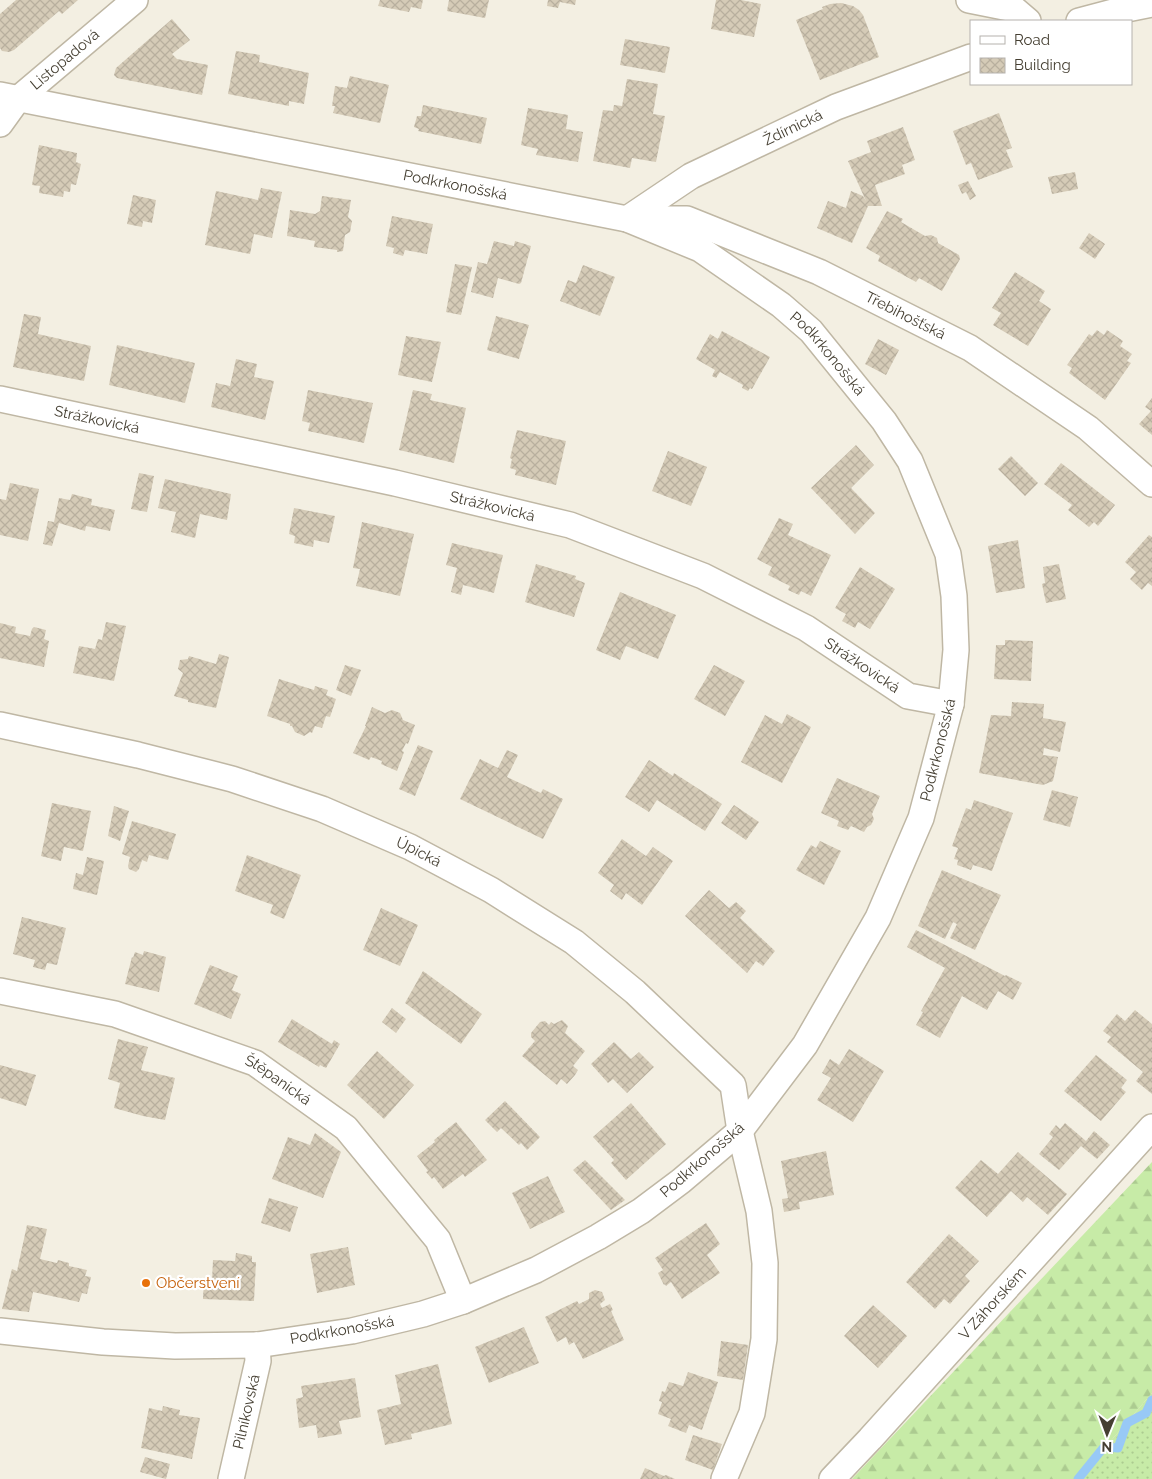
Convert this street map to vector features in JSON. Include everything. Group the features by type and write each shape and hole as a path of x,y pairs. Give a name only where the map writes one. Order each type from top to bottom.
{"street":[{"name":"Listopadová","path":"0,124 9,97 135,0"},
{"path":"969,0 1014,9 1027,20"},
{"path":"1082,20 1117,10 1152,4"},
{"name":"Ždírnická","path":"627,220 691,176 836,107 970,58"},
{"name":"Podkrkonošská","path":"0,1331 104,1342 175,1346 258,1345 352,1331 423,1314 463,1301 536,1270 641,1212 740,1131 805,1045 878,918 921,818 951,704 956,650 954,596 948,554 910,461 884,421 811,331 781,305 700,250 627,220 9,97"},
{"name":"Třebihošťská","path":"627,220 686,220 819,272 943,334 970,348 1088,428 1152,484"},
{"name":"Strážkovická","path":"0,399 385,481 570,525 703,576 806,628 908,696 951,704"},
{"name":"Úpická","path":"0,724 138,755 232,779 322,808 410,847 491,890 581,948 635,992 733,1085 740,1131"},
{"name":"Štěpanická","path":"0,992 116,1014 254,1063 346,1128 438,1240 463,1301"},
{"name":"V Záhorském","path":"832,1479 1152,1127"},
{"path":"724,1479 752,1413 764,1339 765,1263 759,1211 740,1131"},
{"name":"Pilníkovská","path":"230,1479 258,1361 258,1345"}],"green space":[{"path":"1152,1162 1152,1393 1078,1479 852,1479"},
{"path":"1152,1393 1152,1479 1078,1479"}],"building":[{"path":"16,0 78,0 62,14 59,11 14,50 9,52 2,51 0,48 0,14"},
{"path":"380,0 423,0 421,9 411,7 409,12 378,6"},
{"path":"449,0 489,0 485,18 447,11"},
{"path":"548,0 576,0 575,5 560,2 558,8 547,6"},
{"path":"716,0 741,0 761,4 754,37 711,29"},
{"path":"841,3 853,6 863,15 879,57 820,80 796,20 823,9 822,7"},
{"path":"172,19 190,40 172,54 177,59 208,65 202,95 117,78 114,75 116,68"},
{"path":"625,39 670,47 665,73 620,65"},
{"path":"236,51 260,55 259,62 309,73 304,104 289,101 289,106 228,94"},
{"path":"350,76 389,85 380,123 333,113 335,106 332,106 335,86 347,88"},
{"path":"627,79 658,84 653,114 665,116 656,162 632,158 630,168 593,161 603,110 613,111 614,105 622,106"},
{"path":"423,105 487,118 481,144 418,131 419,129 414,127 417,116 421,116"},
{"path":"528,108 568,115 566,129 583,132 578,162 536,155 538,149 521,145"},
{"path":"999,113 1012,148 1006,150 1013,167 978,180 971,163 966,165 953,131"},
{"path":"903,127 915,160 902,165 905,174 875,185 882,206 868,206 852,243 817,228 828,201 846,208 851,191 863,196 866,201 848,161 871,152 867,141"},
{"path":"39,145 77,153 76,162 81,164 76,185 71,184 70,192 64,191 63,197 39,193 40,186 32,185"},
{"path":"1075,172 1078,189 1052,194 1048,177"},
{"path":"968,181 976,196 970,200 966,192 962,194 958,185"},
{"path":"261,188 282,192 272,238 254,234 250,254 205,245 216,191 258,200"},
{"path":"133,195 156,200 152,223 143,221 142,227 127,224"},
{"path":"322,196 351,200 348,217 352,221 350,232 345,235 343,251 337,252 337,250 314,247 315,241 287,236 290,210 315,214 320,211"},
{"path":"887,211 903,219 901,222 925,236 931,235 937,238 938,243 959,255 960,259 942,291 919,278 916,282 878,261 880,256 866,248"},
{"path":"392,216 433,224 427,254 405,250 403,256 393,253 394,248 386,246"},
{"path":"1089,233 1105,244 1095,259 1079,248"},
{"path":"494,241 514,246 515,241 531,246 521,283 498,278 493,298 471,292 478,262 487,264"},
{"path":"455,264 472,267 461,315 446,312"},
{"path":"583,265 615,277 600,316 560,301 568,280 576,283"},
{"path":"1015,272 1045,291 1039,301 1051,309 1028,346 993,325 1001,313 992,308"},
{"path":"24,314 41,317 38,334 91,346 84,381 13,367"},
{"path":"496,316 529,325 519,359 487,350"},
{"path":"1097,330 1104,335 1107,330 1123,341 1120,346 1132,354 1127,361 1131,363 1105,400 1069,373 1072,368 1067,365 1089,334 1092,336"},
{"path":"722,331 770,357 752,389 750,388 748,391 742,388 743,385 720,372 716,378 712,376 715,370 696,359 710,334 718,339"},
{"path":"406,336 441,342 432,382 398,375"},
{"path":"878,339 899,350 886,375 865,364"},
{"path":"117,345 195,363 185,403 109,385"},
{"path":"236,359 257,364 254,377 274,381 265,420 211,407 216,383 230,386"},
{"path":"308,390 373,403 364,443 308,431 310,423 302,421"},
{"path":"413,390 432,394 430,400 466,408 454,463 399,450"},
{"path":"1152,398 1152,435 1139,424 1151,411 1145,407"},
{"path":"517,430 566,441 556,485 515,475 516,470 510,468 512,459 510,458"},
{"path":"856,445 874,465 851,488 875,513 855,534 811,488"},
{"path":"668,451 707,467 691,506 652,491"},
{"path":"1011,456 1038,483 1025,496 998,469"},
{"path":"1061,463 1115,505 1098,526 1094,522 1089,527 1068,510 1072,505 1044,484"},
{"path":"139,473 154,476 147,512 131,509"},
{"path":"165,479 231,494 227,520 200,514 195,538 171,532 176,512 158,508"},
{"path":"10,483 39,489 28,541 0,535 0,499 6,500"},
{"path":"72,494 92,499 91,505 115,510 110,531 86,526 85,531 59,523 52,546 43,544 48,521 54,522 59,498 70,500"},
{"path":"294,508 335,516 329,543 314,540 313,547 294,543 295,536 289,534"},
{"path":"779,518 793,524 788,535 831,555 811,596 801,591 799,595 788,590 790,586 768,575 772,567 757,559"},
{"path":"362,522 414,534 400,596 356,586 360,569 353,568"},
{"path":"1149,535 1152,537 1152,586 1148,583 1142,590 1130,579 1136,572 1125,562"},
{"path":"1018,540 1025,588 996,593 988,546"},
{"path":"452,543 503,555 494,593 463,585 461,595 451,592 457,568 446,565"},
{"path":"536,564 576,576 575,579 585,583 574,617 525,602"},
{"path":"1059,564 1066,599 1046,603 1042,584 1045,583 1043,567"},
{"path":"860,567 895,589 870,629 858,622 855,628 842,621 846,614 835,608"},
{"path":"620,592 676,615 658,659 626,646 620,660 596,650"},
{"path":"106,622 126,626 114,681 73,673 79,646 95,649 98,639 102,640"},
{"path":"0,623 16,627 15,633 30,636 34,627 46,630 44,639 49,641 44,667 0,658"},
{"path":"1005,640 1033,641 1031,681 994,679 996,645 1005,645"},
{"path":"219,654 229,657 216,708 188,702 188,700 174,696 183,673 178,669 180,660 188,659 189,656 216,664"},
{"path":"345,665 361,670 351,696 336,690"},
{"path":"714,665 745,681 725,716 694,699"},
{"path":"279,679 314,690 315,686 328,690 326,695 336,699 330,717 326,716 322,728 315,726 312,733 310,732 304,736 295,732 290,724 267,716"},
{"path":"1012,702 1044,704 1043,718 1066,722 1060,752 1044,748 1043,755 1058,757 1053,781 1043,785 979,773 991,715 1011,716"},
{"path":"372,707 385,713 392,710 400,713 403,720 415,725 408,744 406,743 402,751 404,752 397,771 381,764 382,761 371,757 369,760 353,753 366,726"},
{"path":"787,714 811,727 782,783 741,762 765,715 782,724"},
{"path":"418,745 433,751 415,796 399,789"},
{"path":"507,750 518,755 507,777 541,793 543,789 563,799 543,839 460,799 480,759 498,768"},
{"path":"649,760 673,776 674,773 722,804 705,831 657,800 649,812 625,797"},
{"path":"837,778 880,796 872,814 874,819 864,832 851,826 848,830 837,826 839,821 821,813"},
{"path":"1052,790 1078,797 1070,827 1043,820"},
{"path":"974,800 1013,813 992,871 973,865 971,870 957,865 958,860 954,859 958,848 952,846 966,808 971,810"},
{"path":"52,803 91,811 83,851 64,847 61,861 41,856"},
{"path":"734,805 759,822 746,840 721,823"},
{"path":"114,806 129,811 120,841 108,836"},
{"path":"132,821 176,834 168,860 149,855 147,862 142,860 136,872 129,869 130,857 122,854"},
{"path":"622,839 646,856 653,847 673,861 642,905 626,893 622,900 610,891 614,885 598,873"},
{"path":"820,841 841,851 824,885 796,870 811,845 816,848"},
{"path":"247,855 301,875 284,919 270,913 273,905 235,891"},
{"path":"87,857 104,861 97,895 73,889 76,873 83,875"},
{"path":"942,870 1001,895 975,950 950,938 957,924 953,922 945,939 918,926"},
{"path":"709,890 729,908 736,902 746,911 740,918 775,951 763,966 756,961 747,973 685,916"},
{"path":"381,908 418,925 400,966 363,950"},
{"path":"22,917 66,928 57,965 47,963 45,970 33,967 35,960 13,954"},
{"path":"916,930 1022,983 1013,1000 998,991 987,1010 962,996 940,1038 916,1025 923,1012 921,1011 945,968 907,947"},
{"path":"144,951 166,957 159,992 125,984 132,957 135,952 143,955"},
{"path":"210,965 238,976 232,990 241,994 231,1019 194,1004"},
{"path":"423,971 482,1014 461,1044 405,1003"},
{"path":"392,1008 406,1019 396,1033 382,1022"},
{"path":"1135,1010 1152,1024 1152,1094 1136,1081 1143,1072 1107,1042 1111,1037 1103,1031 1117,1014 1125,1021"},
{"path":"292,1019 332,1044 334,1040 340,1044 326,1068 320,1065 319,1067 278,1042"},
{"path":"562,1020 568,1026 565,1033 585,1051 573,1066 578,1070 575,1075 567,1084 561,1079 557,1085 522,1056 535,1041 531,1037 531,1033 540,1022 545,1021 549,1025 551,1022 554,1024"},
{"path":"118,1039 148,1047 141,1070 175,1078 165,1120 114,1108 120,1083 108,1079"},
{"path":"614,1042 631,1059 639,1052 654,1067 627,1093 613,1079 608,1083 591,1064"},
{"path":"849,1049 884,1071 853,1122 817,1100 831,1078 822,1073 830,1059 839,1065"},
{"path":"377,1051 414,1085 384,1119 347,1085"},
{"path":"1096,1055 1127,1080 1121,1088 1126,1092 1101,1121 1064,1091"},
{"path":"0,1065 36,1075 26,1106 0,1098"},
{"path":"505,1101 540,1137 527,1150 501,1128 497,1132 485,1120"},
{"path":"631,1103 666,1144 626,1180 611,1163 614,1160 593,1137"},
{"path":"456,1122 487,1160 465,1177 463,1174 443,1189 434,1177 432,1179 426,1172 428,1171 417,1156"},
{"path":"1065,1123 1086,1141 1094,1131 1110,1145 1097,1159 1081,1146 1059,1170 1039,1154 1053,1137 1049,1134 1056,1125 1060,1129"},
{"path":"315,1133 341,1152 323,1198 272,1179 288,1137 310,1145"},
{"path":"826,1151 834,1195 799,1202 800,1209 784,1212 782,1199 788,1198 781,1161"},
{"path":"1018,1152 1067,1194 1048,1215 1027,1197 1023,1202 1011,1191 987,1217 955,1188 981,1160 998,1174"},
{"path":"585,1160 625,1200 611,1210 573,1170"},
{"path":"548,1176 565,1212 530,1229 512,1193"},
{"path":"269,1198 298,1207 290,1232 261,1223"},
{"path":"706,1223 720,1244 707,1255 720,1273 682,1299 671,1282 666,1286 664,1285 658,1273 663,1270 655,1258"},
{"path":"27,1225 47,1229 40,1259 57,1263 58,1260 69,1263 69,1266 87,1270 85,1276 91,1277 87,1294 82,1293 79,1302 33,1292 29,1312 2,1309 12,1269 17,1271"},
{"path":"949,1234 979,1261 965,1276 970,1281 950,1304 944,1299 935,1309 906,1282"},
{"path":"348,1247 355,1285 317,1293 310,1254"},
{"path":"236,1253 252,1256 252,1262 256,1262 254,1301 203,1299 204,1279 212,1280 213,1260 235,1261"},
{"path":"595,1290 602,1292 605,1300 600,1304 602,1308 610,1304 613,1310 611,1311 624,1340 583,1359 574,1342 569,1345 566,1337 557,1342 545,1317 577,1301 579,1304 589,1299 589,1293"},
{"path":"873,1305 907,1336 878,1368 844,1336"},
{"path":"524,1327 539,1363 489,1383 475,1347"},
{"path":"721,1341 748,1345 743,1380 717,1376"},
{"path":"438,1364 452,1424 411,1434 412,1439 385,1445 377,1410 401,1404 395,1375"},
{"path":"688,1372 718,1382 702,1430 689,1425 686,1433 668,1426 671,1419 658,1414 662,1402 659,1401 662,1391 665,1392 669,1382 683,1386"},
{"path":"355,1378 361,1417 339,1421 342,1434 318,1438 316,1425 299,1428 296,1399 303,1397 301,1386"},
{"path":"163,1406 180,1410 179,1415 200,1418 192,1459 141,1448 149,1408 162,1411"},
{"path":"693,1435 722,1444 713,1470 685,1460"},
{"path":"145,1457 170,1464 166,1479 140,1472"},
{"path":"645,1468 664,1476 675,1479 640,1479"}],"waterway":[{"path":"1078,1479 1104,1447 1118,1448 1127,1423 1146,1413 1152,1400"}],"place":[{"name":"Občerstvení","path":"146,1283"}]}
